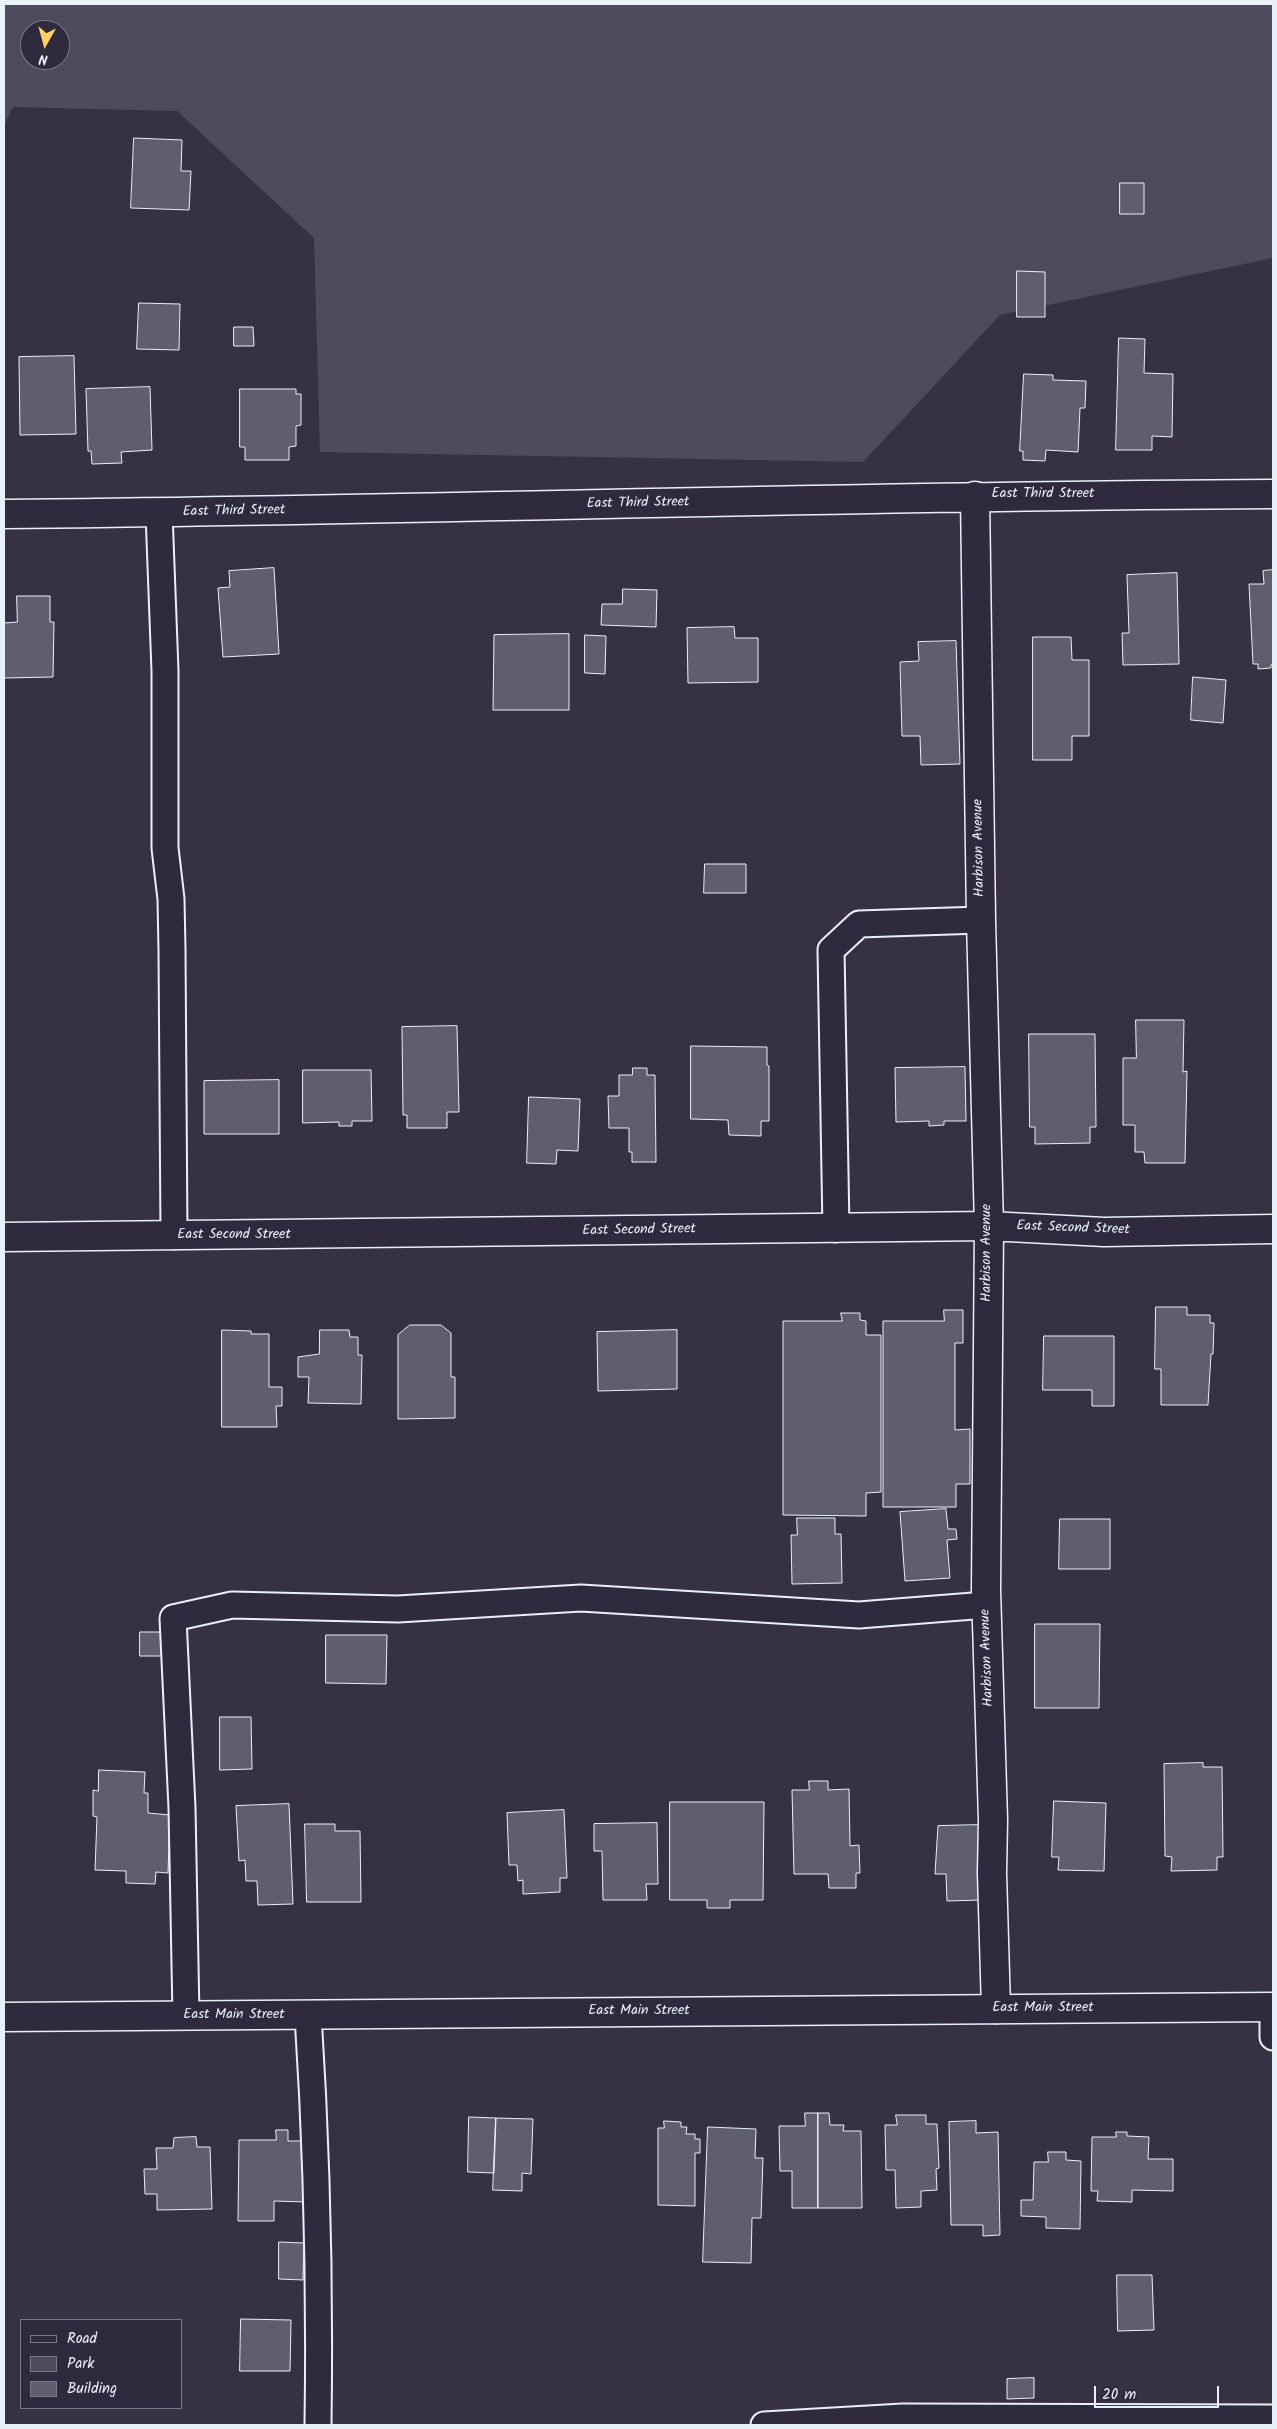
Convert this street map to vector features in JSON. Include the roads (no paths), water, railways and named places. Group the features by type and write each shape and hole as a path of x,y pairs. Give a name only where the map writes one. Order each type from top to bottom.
{"street":[{"name":"East Third Street","path":"4,514 337,511 975,496 1273,494"},
{"name":"Harbison Avenue","path":"975,496 981,920 989,1226 986,1605 993,1820 992,1873 996,2010"},
{"name":"East Second Street","path":"4,1237 989,1226 1104,1232 1273,1230"},
{"name":"East Main Street","path":"4,2017 1273,2007"}],"lane":[{"path":"159,513 165,671 165,848 170,898 172,950 174,1236"},
{"path":"836,1229 831,950 859,924 981,920"},
{"path":"186,2016 182,1808 173,1618 232,1605 398,1609 581,1598 860,1614 986,1605"},
{"path":"1273,2007 1273,2037"},
{"path":"308,2015 316,2146 319,2338 318,2425"},
{"path":"764,2425 903,2417 1273,2418"}]}
